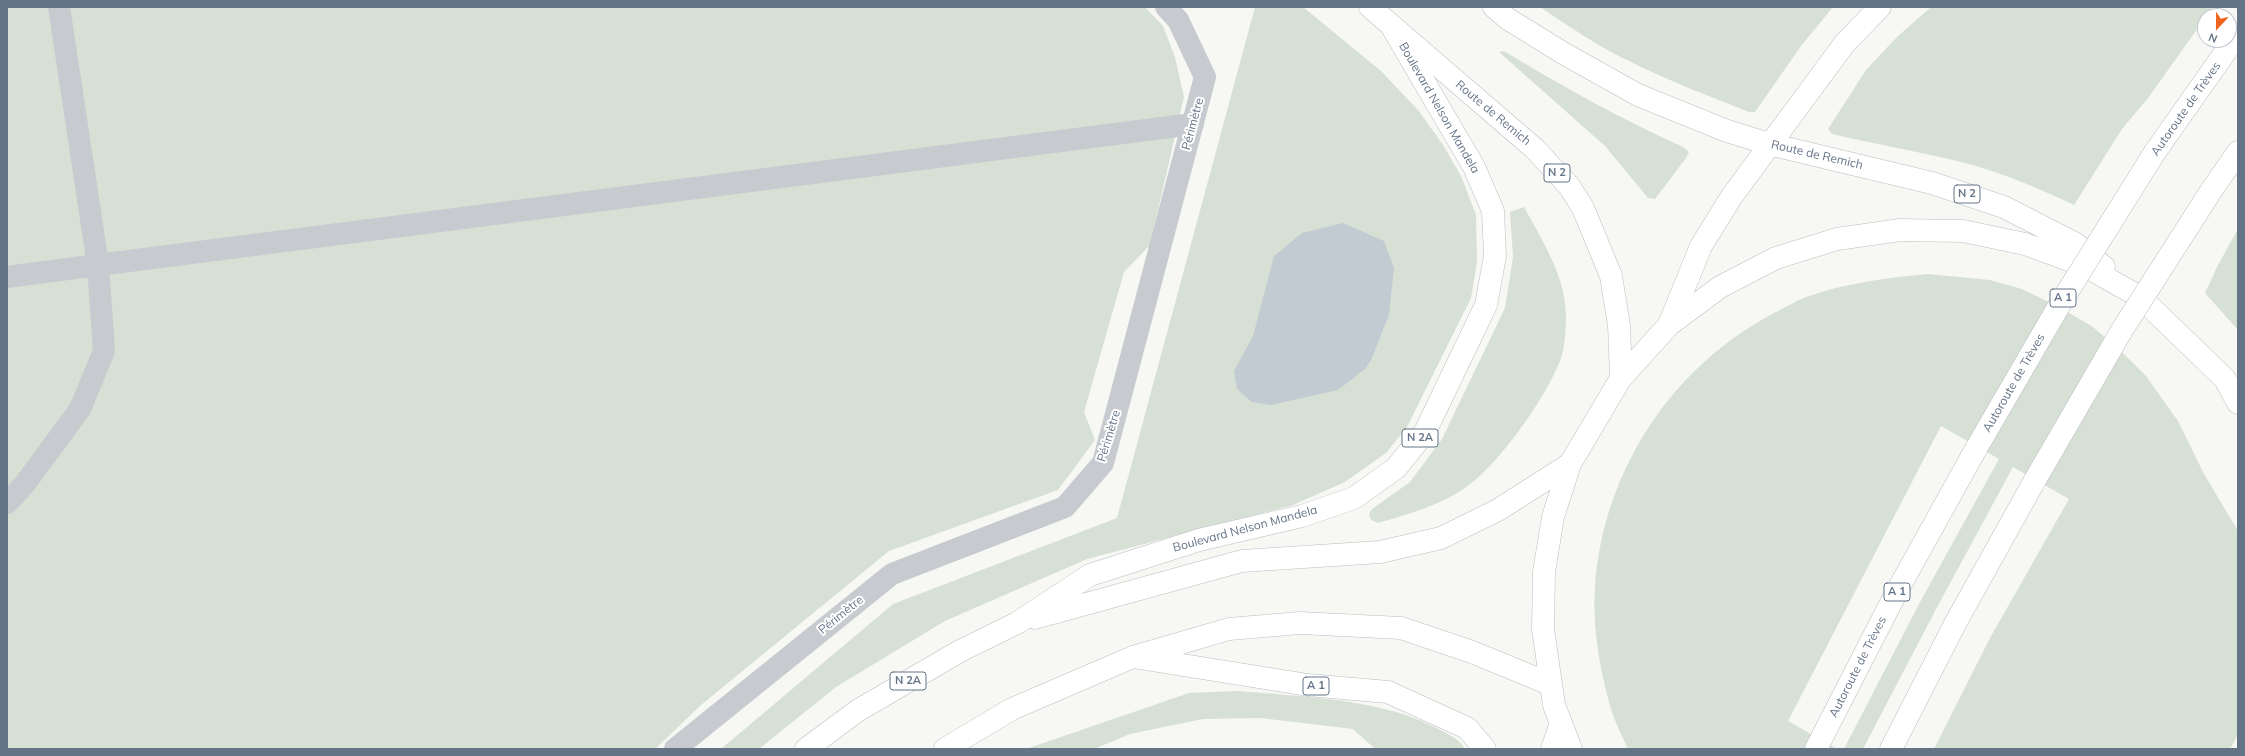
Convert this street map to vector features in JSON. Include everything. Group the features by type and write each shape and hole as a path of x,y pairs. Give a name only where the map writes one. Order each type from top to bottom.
{"main road":[{"name":"Route de Remich","path":"1370,7 1392,28 1535,149 1569,186 1583,208 1612,276 1619,325 1621,378"},
{"name":"Route de Remich","path":"1494,7 1508,19 1563,53 1638,95 1727,132 1769,144 1932,183 2004,206 2076,244 2140,297"},
{"path":"1669,325 1701,246 1769,144 1845,43 1880,7"},
{"name":"Boulevard Nelson Mandela","path":"806,749 857,711 960,651 1017,623 1090,574 1199,540 1302,516 1354,498 1396,468 1425,432 1486,305 1495,256 1493,211 1474,166 1392,28"},
{"name":"Autoroute de Trèves","path":"1819,744 1896,593 1977,447 2063,299 2155,152 2238,34"},
{"path":"1891,749 1956,622 2035,480 2122,330 2211,191 2238,152"},
{"path":"1570,749 1560,726 1550,684 1543,629 1544,572 1553,517 1570,464 1621,378 1669,325 1720,287 1776,258 1837,239 1900,230 1963,232 2025,244 2085,266 2140,297 2224,378 2238,403"},
{"name":"Boulevard Nelson Mandela","path":"1017,623 1242,561 1380,552 1441,538 1498,510 1570,464"},
{"path":"945,749 1012,709 1133,657 1230,629 1300,623 1404,628 1472,652 1550,684"},
{"name":"A 1","path":"1133,657 1308,685 1388,692 1467,728 1485,749"},
{"path":"1552,749 1560,726"}],"lane":[{"path":"7,503 24,486 80,409 104,351 98,265 59,7"},
{"name":"Périmètre","path":"675,749 892,574 1065,507 1103,463 1205,77 1178,20 1166,7"},
{"path":"7,277 1193,124"}],"shaded area":[{"path":"7,7 1145,7 1163,26 1175,57 1184,97 1150,245 1124,272 1084,412 1095,440 1058,490 889,551 701,705 655,749 7,749"},
{"path":"1255,7 1303,7 1381,71 1418,110 1443,145 1461,176 1476,215 1477,262 1471,298 1407,427 1386,453 1345,482 1293,505 1087,559 945,621 836,687 759,749 721,749 893,604 1117,518"},
{"path":"1540,7 1833,7 1801,46 1755,112 1749,112 1674,82 1619,56"},
{"path":"1931,7 2213,7 2197,8 2197,29 2148,98 2122,129 2074,205 2031,186 1972,165 1942,157 1832,134 1828,129 1866,70 1897,37"},
{"path":"1504,51 1592,102 1683,147 1689,152 1655,199 1648,198 1605,146 1499,52"},
{"path":"1524,207 1552,259 1562,287 1565,301 1565,341 1556,371 1535,408 1521,428 1478,478 1465,488 1434,505 1378,523 1371,520 1369,514 1372,509 1410,482 1442,439 1505,308 1513,257 1510,212"},
{"path":"1343,223 1384,241 1394,268 1389,315 1371,360 1365,369 1338,390 1271,405 1252,402 1237,389 1234,371 1253,336 1274,256 1302,233"},
{"path":"2238,229 2238,330 2205,293 2218,265"},
{"path":"1928,274 1990,280 2022,289 2059,307 2093,327 2121,351 2146,376 2178,421 2204,474 2238,531 2238,735 2230,749 1934,749 1990,638 2069,499 2013,467 1935,611 1863,749 1844,749 1919,604 1999,459 1941,426 1788,721 1837,749 1628,749 1613,714 1603,679 1596,632 1594,601 1595,586 1601,543 1612,501 1629,462 1650,425 1675,392 1705,361 1739,334 1776,312 1806,297 1836,288 1881,279"},
{"path":"1237,691 1344,701 1396,712 1421,721 1444,732 1459,741 1465,749 1375,749 1353,729 1260,718 1203,719 1130,734 1094,749 1026,749 1189,693"}]}
